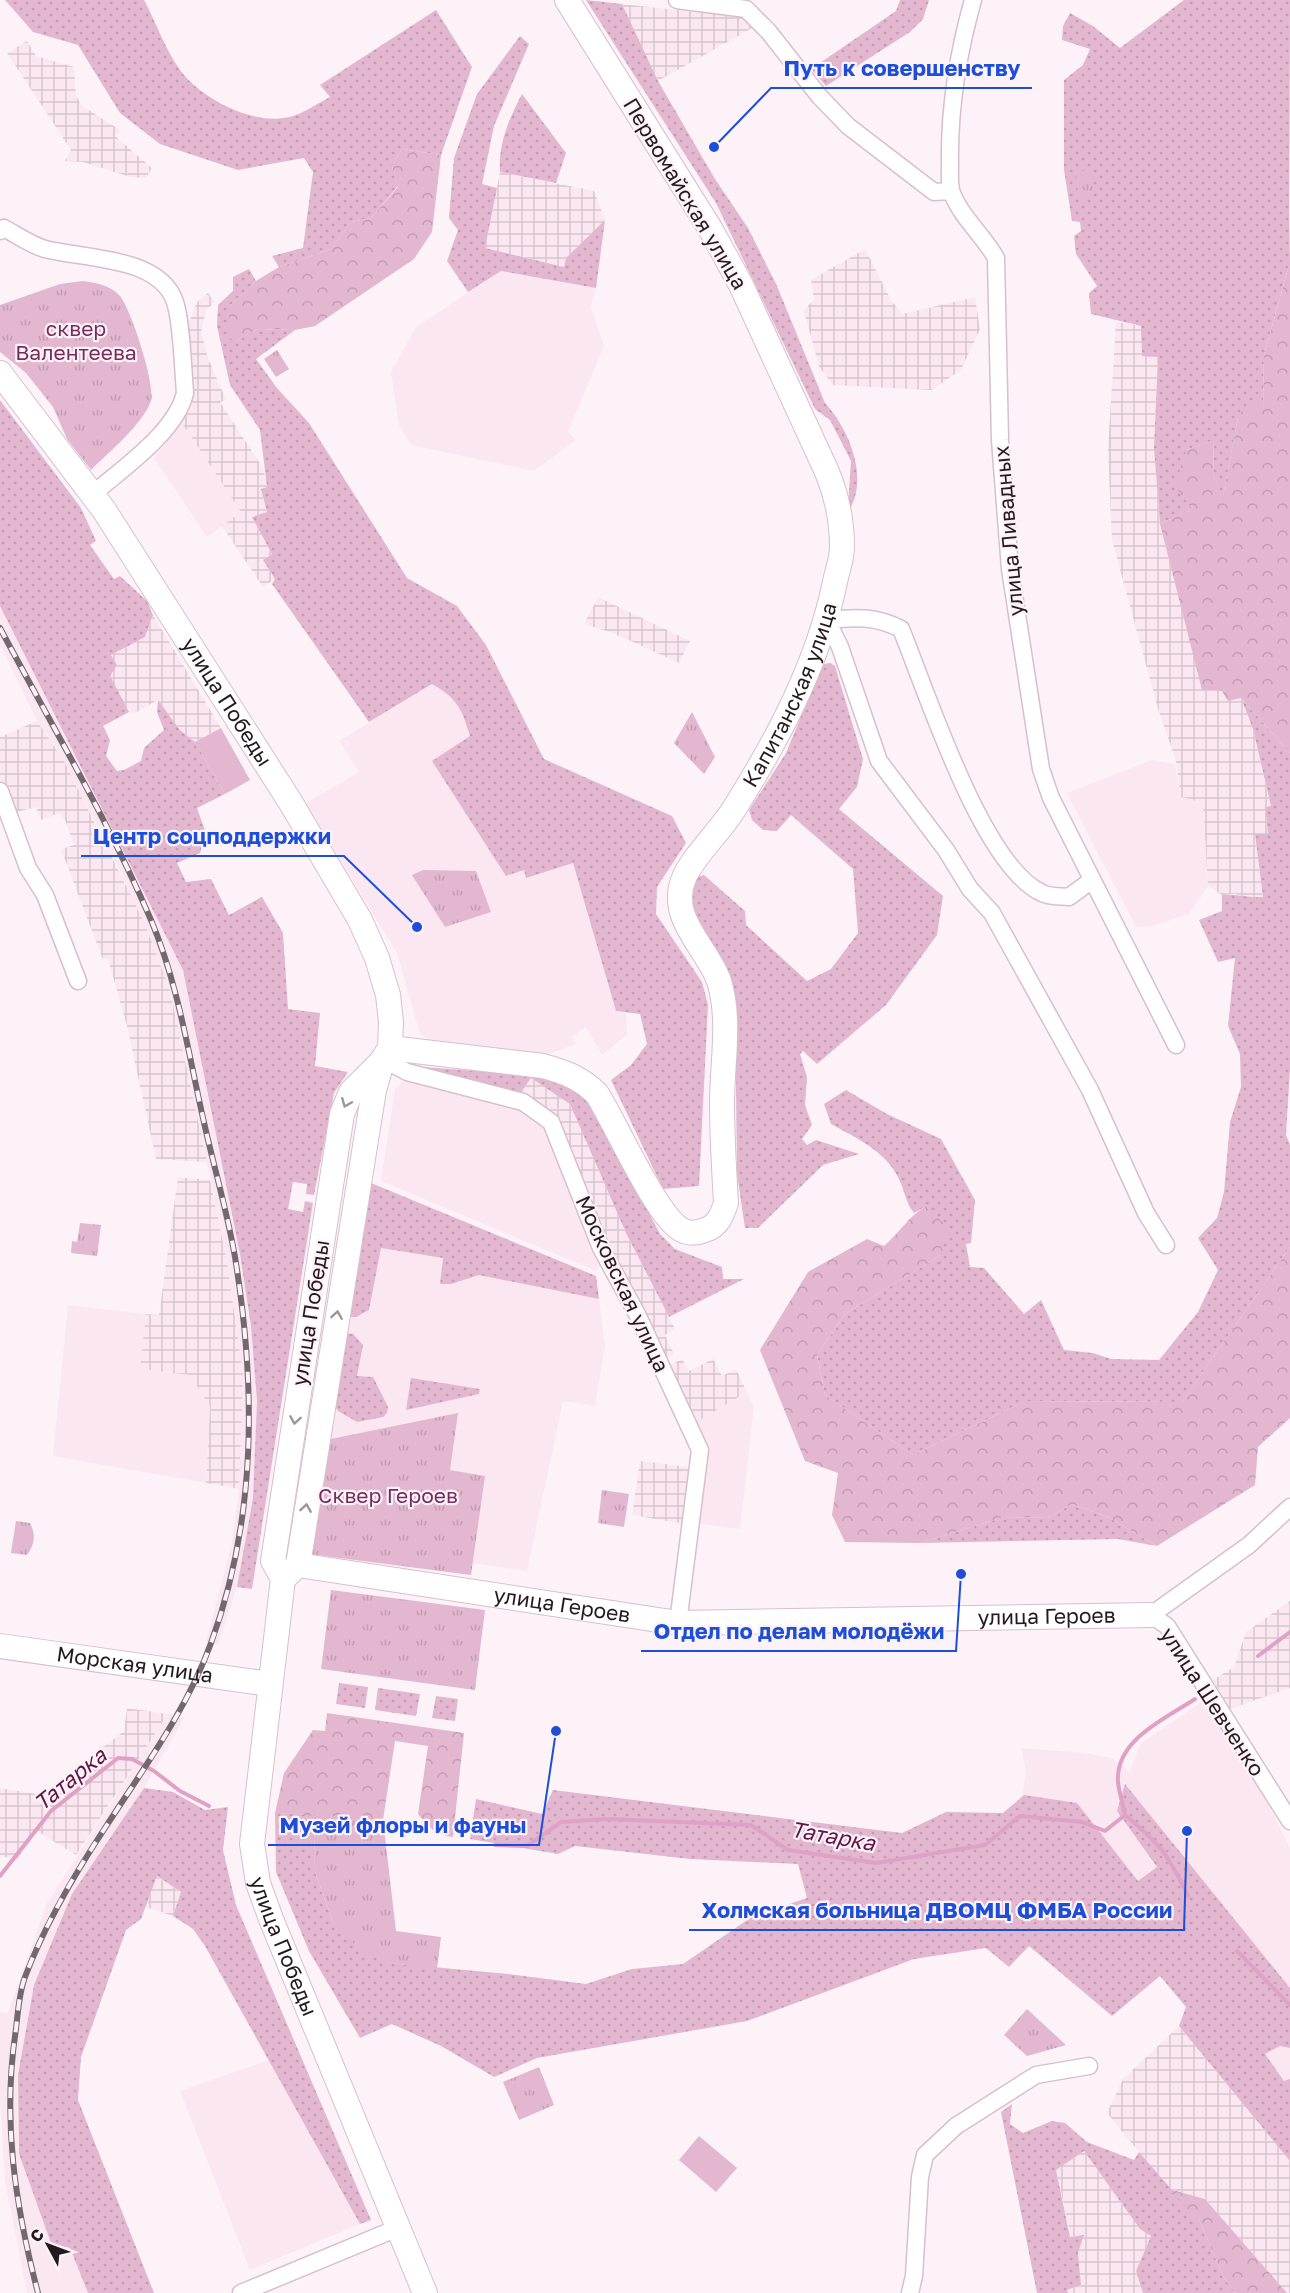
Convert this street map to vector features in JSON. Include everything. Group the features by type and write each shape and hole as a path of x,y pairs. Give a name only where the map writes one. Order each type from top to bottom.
{"street":[{"name":"Первомайская улица","path":"567,0 711,230 741,285 836,493"},
{"path":"677,0 746,9 768,31 819,97 848,126 942,192"},
{"name":"улица Ливадных","path":"973,0 962,37 950,149 942,192 985,239 996,258 1000,440 1017,624 1041,769 1051,798 1176,1045"},
{"path":"0,231 4,228 43,248 113,260 153,275 165,285 175,302 186,393 182,407 170,424 93,494"},
{"name":"улица Победы","path":"0,373 93,494 287,797 360,920 377,958 388,994 391,1022 387,1054 351,1092 342,1114 273,1561 290,1572 270,1684 252,1844 258,1883 425,2293"},
{"name":"Капитанская улица","path":"387,1054 543,1066 566,1072 585,1081 603,1102 656,1201 671,1221 682,1230 697,1233 711,1228 722,1217 726,1203 722,1104 724,1004 718,979 684,919 679,899 684,877 733,811 778,737 827,620 842,549 836,493"},
{"path":"1092,880 1069,897 1043,894 1005,862 966,790 901,629 883,619 860,617 827,620 840,647 879,760 946,850 970,889 992,913 1090,1090 1146,1213 1166,1245"},
{"path":"0,791 28,868 45,895 78,981"},
{"name":"Московская улица","path":"387,1054 407,1072 523,1102 551,1122 601,1248 637,1314 700,1450 678,1623"},
{"path":"1151,1616 1248,1545 1290,1507"},
{"name":"улица Героев","path":"290,1572 678,1623 1151,1616"},
{"name":"улица Шевченко","path":"1151,1616 1167,1626 1290,1821"},
{"name":"Морская улица","path":"0,1646 270,1684"},
{"path":"910,2293 914,2276 920,2177 925,2155 957,2126 1036,2075 1089,2066"},
{"path":"241,2293 400,2228"}],"shaded area":[{"path":"622,4 741,17 754,27 658,81"},
{"path":"27,41 36,56 74,67 76,95 81,105 120,130 115,136 152,168 146,178 130,177 83,162 65,161 71,150 7,53"},
{"path":"500,172 594,191 605,220 566,258 564,267 485,248"},
{"path":"865,249 891,300 902,314 975,297 980,329 961,370 932,390 833,385 819,367 804,311 814,299 811,280"},
{"path":"501,271 596,288 591,307 604,346 568,432 576,440 534,471 411,445 399,425 391,372 416,327"},
{"path":"208,293 215,302 206,310 201,332 208,358 226,400 220,402 263,468 267,487 261,490 267,512 252,517 272,554 263,560 275,579 263,587 222,526 241,512 182,423 192,404 186,330 197,302"},
{"path":"1116,322 1141,326 1158,357 1154,448 1160,524 1203,690 1222,691 1241,698 1253,729 1271,806 1265,807 1268,833 1255,834 1263,898 1249,898 1235,894 1222,895 1208,886 1203,803 1181,797 1176,761 1158,709 1112,540 1108,448"},
{"path":"182,423 241,512 207,537 154,458"},
{"path":"598,597 690,641 679,663 613,633 584,624"},
{"path":"0,606 183,970 240,1254 251,1326 257,1400 253,1498 237,1587 218,1645 206,1642 232,1543 239,1489 243,1375 227,1261 207,1162 170,991 122,875 64,761 37,721 0,645"},
{"path":"153,615 221,728 195,742 180,730 158,700 135,713 129,712 109,676 117,665 111,655 145,637"},
{"path":"433,684 452,695 464,716 470,736 433,761 524,870 526,877 573,863 616,1011 626,1014 627,1035 602,1055 586,1027 572,1037 576,1044 549,1054 430,1042 419,1031 397,953 306,803 359,772 339,741"},
{"path":"37,721 64,761 145,924 170,991 207,1162 156,1159 127,1026 108,959 103,960 61,849 74,845 65,820 59,813 41,820 36,807 12,813 0,778 0,737"},
{"path":"1152,760 1175,764 1181,797 1203,803 1208,886 1189,914 1152,926 1136,927 1067,793"},
{"path":"531,1078 570,1104 626,1233 675,1329 665,1335 674,1354 664,1359 607,1244 557,1121 519,1095"},
{"path":"405,1079 522,1109 548,1128 600,1266 596,1271 381,1181 395,1089"},
{"path":"178,1177 210,1180 227,1261 243,1375 239,1489 206,1483 210,1407 190,1375 140,1369 146,1314 159,1315"},
{"path":"371,1183 596,1276 605,1346 595,1406 563,1401 527,1571 472,1563 484,1476 326,1440"},
{"path":"68,1305 146,1314 140,1369 190,1375 210,1407 206,1483 53,1456"},
{"path":"682,1359 689,1371 713,1359 722,1376 736,1369 747,1392 695,1423 668,1366"},
{"path":"747,1392 754,1407 740,1529 699,1524 707,1444 695,1423"},
{"path":"640,1461 690,1467 685,1524 632,1515"},
{"path":"1290,1601 1290,1688 1230,1709 1213,1680 1234,1667 1246,1632"},
{"path":"1203,1701 1265,1797 1290,1848 1290,1993 1021,1807 1026,1770 1021,1748 1085,1753 1111,1758 1130,1772 1140,1744"},
{"path":"127,1708 168,1714 76,1855 37,1831 16,1861 0,1855 0,1788 42,1795 124,1731"},
{"path":"168,1714 184,1718 144,1788 72,1894 18,2075 19,2155 51,2243 70,2248 88,2293 27,2293 5,2181 0,2100 0,2012 8,2013 47,1903"},
{"path":"156,1876 181,1892 173,1916 146,1907"},
{"path":"1179,2026 1290,2161 1290,2293 1287,2293 1205,2199 1169,2189 1107,2113 1123,2079"},
{"path":"1280,2046 1290,2048 1290,2079 1285,2081 1265,2054"},
{"path":"269,2060 360,2224 250,2270 180,2091"},
{"path":"1084,2151 1140,2229 1151,2236 1136,2271 1143,2293 1068,2293 1067,2290 1081,2285 1078,2253 1084,2235 1071,2237 1056,2169"}],"green space":[{"path":"5,0 144,0 170,53 189,81 215,100 231,108 263,118 279,119 293,116 330,97 320,85 436,10 472,67 441,155 402,149 392,166 398,186 371,218 351,222 331,249 279,267 272,256 303,248 313,172 304,158 238,170 160,144 120,113 78,45 33,32"},
{"path":"586,0 622,4 658,81 715,179 748,228 777,286 825,403 848,438 856,466 857,480 856,494 851,507 848,506 851,461 830,420 815,409 716,203"},
{"path":"900,0 929,0 923,19 910,32 826,86 811,69 896,11"},
{"path":"1184,0 1290,0 1289,265 1264,355 1263,407 1238,417 1223,497 1213,476 1214,440 1186,450 1192,509 1160,524 1154,448 1158,357 1142,356 1141,326 1091,314 1089,293 1097,286 1076,254 1074,236 1081,231 1080,222 1072,221 1064,170 1064,80 1083,65 1090,49 1062,40 1063,26 1070,13 1093,26 1120,48"},
{"path":"520,36 529,44 494,126 482,184 497,188 485,248 564,267 566,258 605,220 596,288 501,271 468,292 447,261 458,230 449,218 454,158 477,94"},
{"path":"522,94 566,153 556,183 500,172 505,132"},
{"path":"402,149 441,155 432,232 414,259 315,326 295,330 258,329 234,342 229,337 229,307 256,281 279,267 331,249 351,222 371,218 398,187 392,166"},
{"path":"1092,170 1094,197 1078,198 1076,171"},
{"path":"1290,212 1290,753 1241,698 1228,701 1222,691 1202,690 1160,524 1192,509 1175,486 1186,450 1214,440 1213,476 1223,496 1238,417 1250,400 1263,407 1264,355 1289,265"},
{"path":"249,269 256,281 229,307 234,342 258,329 295,330 256,359 277,388 309,423 407,578 457,606 486,645 544,759 672,816 686,843 657,887 656,914 702,982 708,1005 699,1186 663,1189 611,1080 631,1065 647,1044 640,1014 616,1011 573,863 526,878 524,870 506,876 432,761 470,736 461,711 453,699 432,684 369,722 272,584 275,579 263,560 272,554 252,517 267,512 261,489 267,487 260,430 230,385 217,326 218,305 233,291 233,277"},
{"name":"сквер Валентеева","path":"83,281 112,289 125,304 142,348 152,393 151,401 141,419 91,470 67,439 53,407 26,373 0,352 0,305 60,284"},
{"path":"277,350 289,369 276,377 264,359"},
{"path":"0,400 81,508 96,541 90,545 114,579 120,576 147,601 153,615 145,637 111,655 117,665 110,676 129,712 103,726 110,740 106,756 117,771 141,761 144,748 164,730 157,712 158,700 180,730 195,742 225,794 197,808 206,833 200,853 177,863 186,882 211,879 229,915 262,897 283,933 288,1009 320,1013 315,1066 348,1072 334,1093 314,1195 306,1194 307,1184 293,1182 288,1209 303,1212 305,1201 313,1203 252,1589 237,1587 253,1498 257,1401 251,1326 240,1254 183,970 0,606"},
{"path":"830,663 835,666 863,759 857,787 839,809 943,896 937,935 886,1005 817,1064 803,1051 800,1054 807,1077 805,1105 812,1125 802,1139 807,1145 816,1140 859,1154 823,1165 758,1228 745,1228 737,1174 735,1007 694,916 689,896 696,877 704,875 745,911 746,925 807,981 831,969 858,933 853,869 791,815 777,831 763,830 752,820 749,810 786,753 820,670 824,664"},
{"path":"1241,698 1290,753 1290,1068 1286,1135 1290,1145 1290,1247 1182,1402 1025,1401 913,1455 825,1395 817,1355 845,1314 941,1255 926,1206 914,1213 893,1169 870,1146 831,1124 824,1104 846,1090 887,1114 941,1139 975,1200 971,1243 966,1244 970,1267 984,1268 1024,1314 1041,1300 1064,1350 1093,1353 1111,1359 1159,1360 1198,1312 1218,1270 1198,1238 1217,1218 1224,1192 1230,1122 1241,1087 1240,1054 1228,1026 1235,958 1218,962 1199,920 1222,911 1222,895 1263,897 1255,834 1268,833 1265,807 1271,806 1253,729"},
{"path":"692,712 715,757 704,774 674,743"},
{"path":"221,728 250,780 225,794 195,742"},
{"path":"423,870 476,871 491,912 445,927 412,875"},
{"path":"424,1067 531,1075 561,1082 590,1100 660,1234 675,1249 722,1267 723,1279 744,1279 669,1317 626,1233 570,1104 531,1078 519,1095 420,1070"},
{"path":"371,1183 596,1276 599,1299 479,1275 451,1284 440,1284 443,1258 381,1248 369,1310 356,1317 348,1317"},
{"path":"926,1206 949,1229 941,1255 845,1314 817,1355 825,1395 913,1455 1025,1401 1182,1402 1290,1247 1290,1418 1258,1447 1255,1485 1157,1546 1108,1517 1072,1504 1048,1518 1004,1517 920,1543 845,1542 832,1515 838,1473 805,1461 760,1350 808,1272 867,1239 884,1246"},
{"path":"80,1223 101,1225 97,1256 71,1253 72,1241 77,1242"},
{"path":"345,1333 353,1334 363,1345 357,1376 373,1377 388,1407 383,1417 357,1422 338,1411 333,1404"},
{"path":"411,1378 480,1389 479,1394 406,1410"},
{"name":"Сквер Героев","path":"458,1413 450,1470 485,1476 471,1575 309,1554 326,1440"},
{"path":"602,1490 629,1494 624,1527 598,1523"},
{"path":"1072,1504 1108,1517 1157,1546 1118,1539 920,1543 1004,1517 1048,1518"},
{"path":"16,1521 30,1523 32,1527 34,1539 27,1555 11,1553"},
{"path":"331,1590 485,1610 475,1690 321,1669"},
{"path":"339,1683 368,1687 365,1708 336,1704"},
{"path":"378,1688 420,1694 416,1716 375,1710"},
{"path":"436,1696 458,1699 455,1721 432,1718"},
{"path":"327,1713 464,1733 453,1837 433,1830 418,1814 428,1746 395,1741 383,1820 275,1813 284,1773 313,1730 325,1731"},
{"path":"1125,1784 1290,1988 1290,2048 1280,2046 1265,2054 1284,2081 1290,2079 1290,2161 1179,2026 1186,2007 1160,1976 1112,2016 1029,1946 1009,1967 986,1948 914,1959 747,2021 537,2058 494,2077 441,2046 392,2024 360,2038 309,1951 276,1872 275,1813 315,1815 314,1869 333,1922 390,1963 586,1984 632,1969 683,1964 753,1916 807,1898 798,1864 690,1859 575,1846 558,1854 470,1839 476,1799 542,1814 553,1790 902,1833 946,1812 1003,1813 1024,1795 1077,1803 1138,1881 1157,1867 1117,1811"},
{"path":"144,1788 173,1792 205,1810 228,1807 223,1850 236,1905 371,2220 360,2224 205,1946 193,1929 173,1916 181,1892 157,1876 141,1919 126,1930 81,2057 78,2100 154,2293 88,2293 70,2248 51,2243 19,2154 18,2075 34,1985 72,1894"},
{"path":"315,1815 383,1820 396,1931 441,1937 437,1969 390,1963 362,1952 333,1922 314,1869"},
{"path":"1027,2009 1066,2045 1027,2056 1004,2035"},
{"path":"539,2067 554,2105 519,2120 503,2082"},
{"path":"1012,2104 1010,2124 1023,2133 1052,2121 1065,2123 1087,2142 1134,2160 1139,2152 1200,2222 1224,2278 1236,2293 1143,2293 1136,2271 1151,2236 1140,2229 1084,2151 1056,2170 1070,2237 1084,2235 1078,2253 1081,2285 1067,2290 1068,2293 1037,2293 1001,2112"},
{"path":"699,2136 737,2168 716,2192 679,2160"},
{"path":"1169,2189 1205,2199 1287,2293 1236,2293 1224,2278 1200,2222"}],"waterway":[{"path":"1258,1656 1290,1632"},
{"path":"1125,1815 1118,1782 1119,1767 1125,1754 1144,1732 1195,1699"},
{"name":"Татарка","path":"0,1876 51,1811 118,1758 132,1759 154,1771 180,1791 209,1806"},
{"name":"Татарка","path":"1125,1815 1162,1851 1188,1896"},
{"name":"Татарка","path":"495,1845 527,1846 561,1822 608,1819 751,1825 788,1850 876,1863 985,1845 1020,1816 1082,1822 1105,1831 1125,1815"},
{"name":"Татарка","path":"1237,1951 1290,2005"}],"railway":[{"path":"0,628 116,846 160,944 182,1018 235,1257 247,1355 249,1403 248,1452 237,1548 226,1596 211,1643 190,1692 177,1715 61,1900 33,1957 21,1989 12,2063 11,2129 17,2195 38,2293"}],"place":[{"name":"Путь к совершенству","path":"714,147"},
{"name":"Центр соцподдержки","path":"417,927"},
{"name":"Отдел по делам молодёжи","path":"961,1574"},
{"name":"Музей флоры и фауны","path":"556,1731"},
{"name":"Холмская больница ДВОМЦ ФМБА России","path":"1187,1831"}]}
